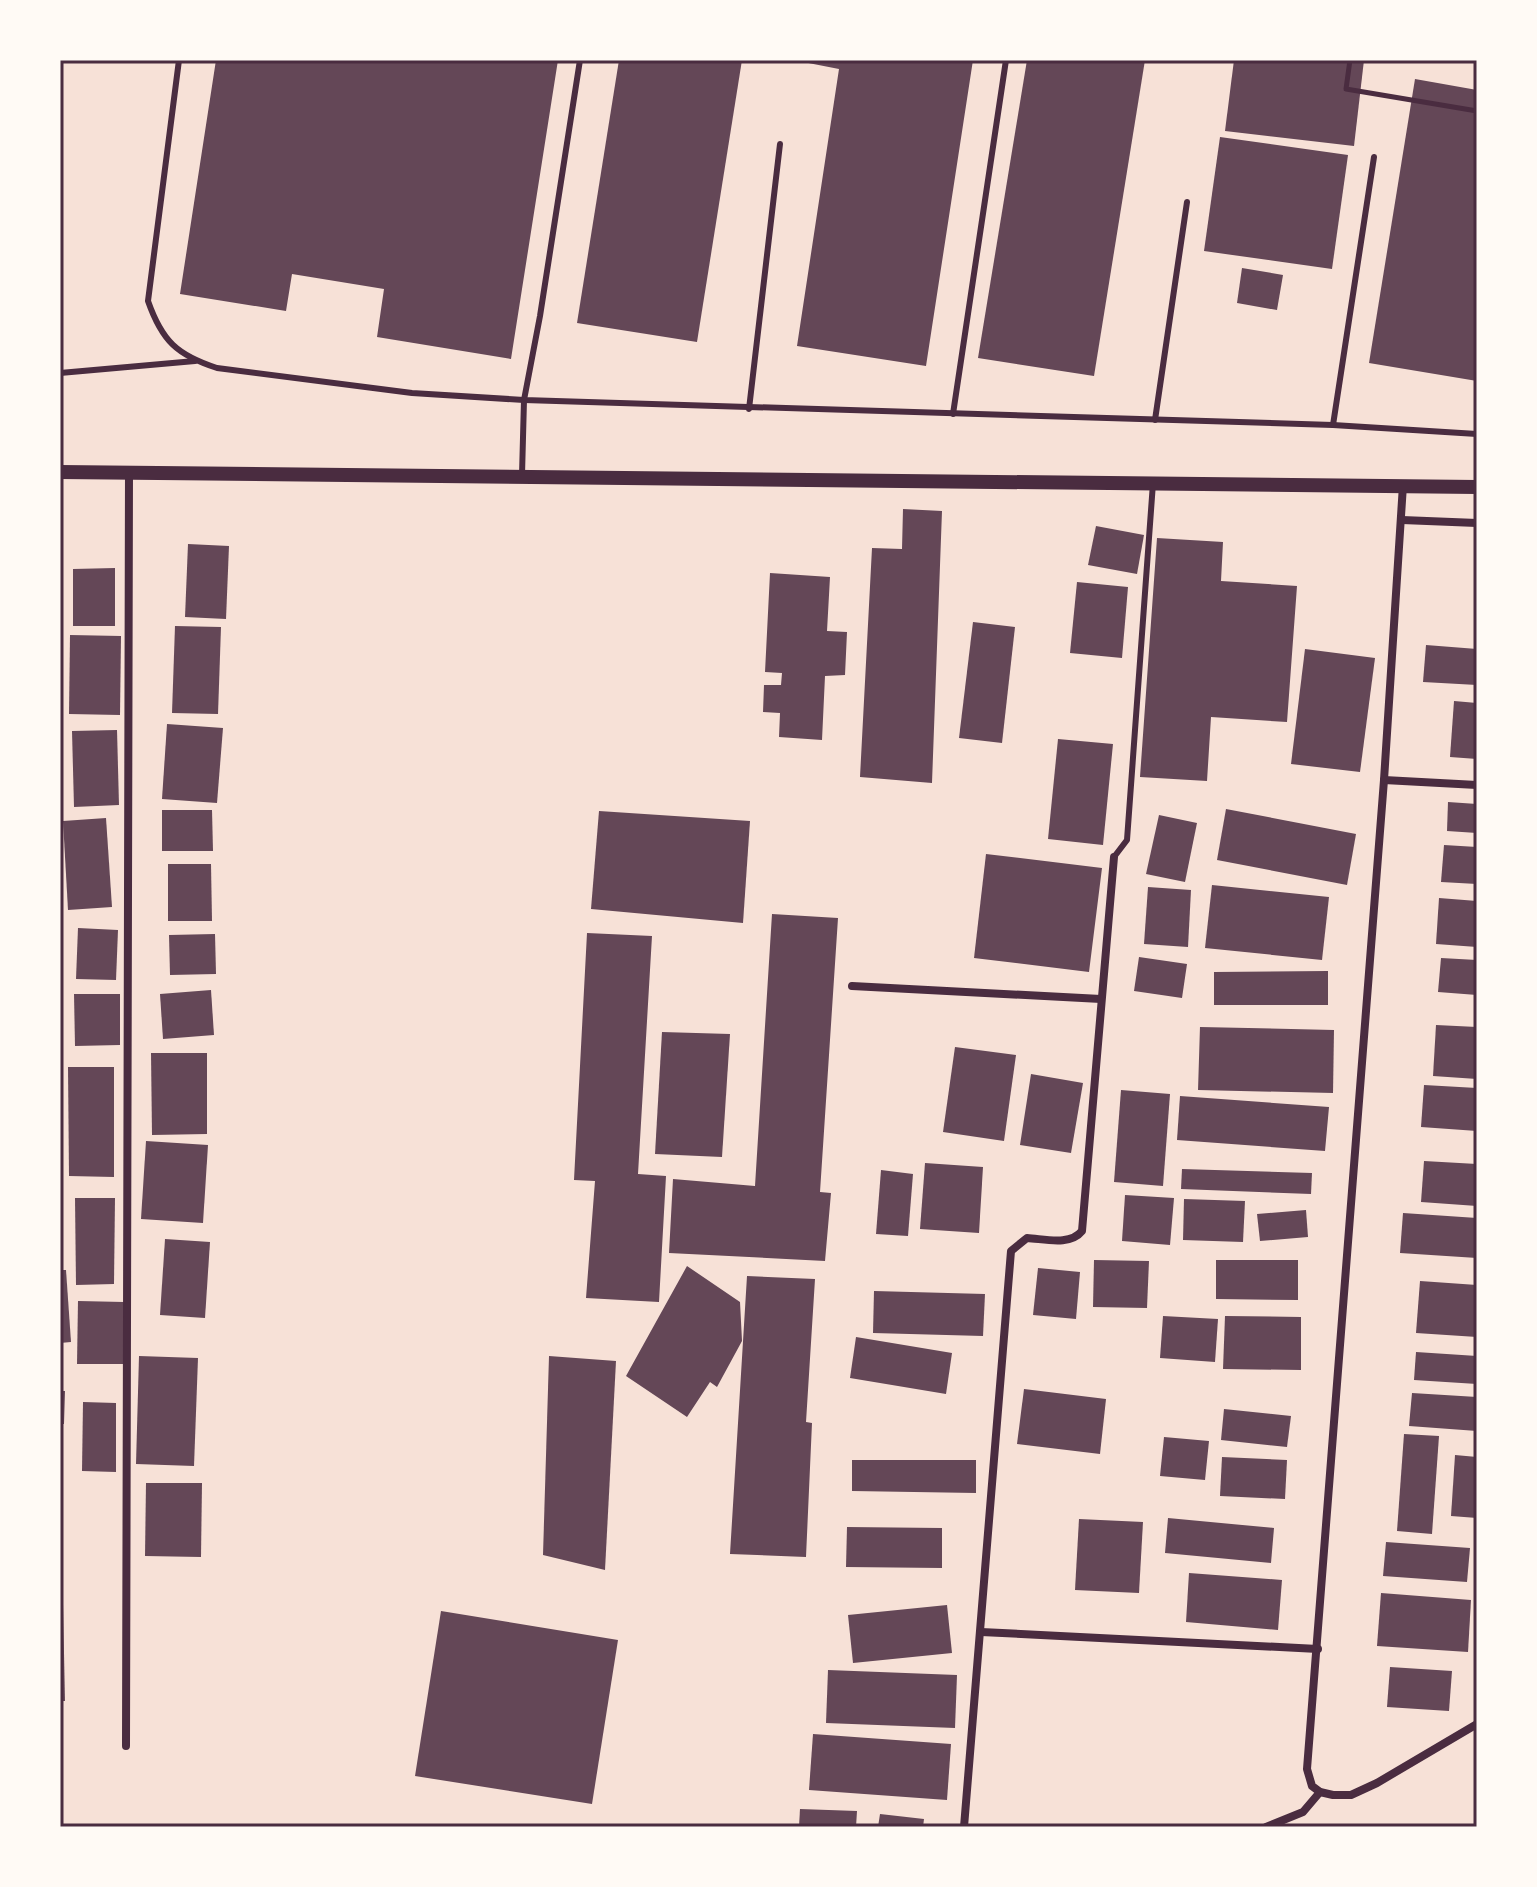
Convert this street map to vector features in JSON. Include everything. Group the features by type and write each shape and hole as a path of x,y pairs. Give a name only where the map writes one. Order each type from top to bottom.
{"street":[{"path":"126,1746 129,470"},
{"path":"60,472 129,470 1477,487"},
{"path":"1403,485 1384,780 1307,1769 1312,1786 1320,1792 1351,1795 1477,1724"},
{"path":"1402,520 1477,523"},
{"path":"1384,780 1477,785"},
{"path":"964,1827 1011,1251 1027,1238 1068,1241 1077,1238 1082,1231 1114,857"},
{"path":"852,986 1101,999"},
{"path":"981,1632 1318,1649"},
{"path":"1266,1827 1303,1812 1320,1792"}],"lane":[{"path":"179,60 148,301 167,342 195,361 217,368 412,393 524,400 1333,425 1477,434"},
{"path":"522,475 524,400 580,60"},
{"path":"953,414 1006,60"},
{"path":"749,409 780,144"},
{"path":"1333,425 1374,157"},
{"path":"1155,420 1187,202"},
{"path":"60,373 195,361"},
{"path":"1114,857 1127,840 1153,483"}],"path":[{"path":"1350,60 1346,89 1477,111"}],"building":[{"path":"216,60 558,60 511,359 377,337 384,289 292,274 286,311 180,294"},
{"path":"619,60 742,60 697,342 577,323"},
{"path":"793,60 973,60 926,366 797,346 839,69"},
{"path":"1027,60 1145,60 1094,376 978,358"},
{"path":"1234,60 1364,60 1354,146 1225,131"},
{"path":"1415,79 1477,90 1477,381 1369,363"},
{"path":"1220,137 1348,155 1332,269 1204,251"},
{"path":"1242,268 1283,275 1277,310 1237,303"},
{"path":"903,509 942,511 932,783 860,777 872,548 902,549"},
{"path":"1096,526 1144,535 1137,574 1088,565"},
{"path":"1157,538 1223,542 1221,581 1297,586 1287,722 1211,717 1207,781 1140,777"},
{"path":"188,544 229,546 226,619 185,617"},
{"path":"115,568 115,626 73,626 73,569"},
{"path":"770,573 830,577 827,631 847,632 845,675 825,676 822,740 779,737 780,713 763,712 764,685 781,685 782,673 765,672"},
{"path":"1077,582 1128,587 1122,658 1070,653"},
{"path":"973,622 1015,627 1002,743 959,738"},
{"path":"175,626 221,627 218,714 172,713"},
{"path":"70,635 121,636 120,715 69,714"},
{"path":"1426,645 1477,649 1477,685 1423,682"},
{"path":"1305,649 1375,658 1360,772 1291,764"},
{"path":"1454,701 1477,703 1477,759 1450,757"},
{"path":"167,724 223,728 217,803 162,799"},
{"path":"117,730 119,805 74,807 72,731"},
{"path":"1058,739 1113,744 1103,845 1048,839"},
{"path":"1448,802 1477,804 1477,833 1447,831"},
{"path":"1226,809 1356,834 1347,885 1217,860"},
{"path":"162,810 212,810 213,851 162,851"},
{"path":"599,811 750,821 743,923 591,909"},
{"path":"1159,815 1197,823 1185,882 1146,874"},
{"path":"106,818 112,907 68,910 63,821"},
{"path":"1444,845 1477,847 1477,884 1441,882"},
{"path":"986,854 1102,868 1089,972 974,958"},
{"path":"168,864 211,864 212,921 168,921"},
{"path":"1212,885 1329,897 1322,960 1205,948"},
{"path":"1148,887 1191,890 1188,947 1144,944"},
{"path":"1439,898 1477,901 1477,947 1436,944"},
{"path":"772,914 838,918 820,1192 831,1193 825,1261 669,1253 673,1179 755,1186"},
{"path":"78,928 118,930 116,980 76,979"},
{"path":"587,933 652,936 638,1174 666,1176 659,1302 586,1298 595,1181 574,1180"},
{"path":"215,934 216,974 170,975 169,935"},
{"path":"1139,957 1187,964 1182,998 1134,991"},
{"path":"1441,958 1477,960 1477,995 1438,992"},
{"path":"1328,971 1328,1005 1214,1005 1214,972"},
{"path":"211,990 214,1035 163,1039 160,994"},
{"path":"74,994 120,994 120,1045 75,1046"},
{"path":"1436,1025 1477,1027 1477,1079 1433,1076"},
{"path":"1200,1027 1334,1030 1333,1093 1198,1090"},
{"path":"662,1032 730,1034 722,1157 655,1154"},
{"path":"955,1047 1016,1055 1004,1141 943,1132"},
{"path":"151,1053 207,1053 207,1134 152,1135"},
{"path":"68,1067 114,1067 114,1177 69,1176"},
{"path":"1031,1074 1083,1083 1071,1153 1020,1145"},
{"path":"1424,1085 1477,1088 1477,1131 1421,1127"},
{"path":"1121,1090 1170,1094 1163,1186 1114,1182"},
{"path":"1180,1096 1329,1107 1325,1151 1177,1140"},
{"path":"146,1141 208,1145 203,1223 141,1219"},
{"path":"1424,1161 1477,1164 1477,1206 1421,1202"},
{"path":"925,1163 983,1167 979,1233 920,1229"},
{"path":"1182,1169 1312,1173 1311,1194 1181,1189"},
{"path":"881,1170 913,1174 908,1236 876,1234"},
{"path":"1125,1195 1174,1198 1170,1245 1122,1241"},
{"path":"75,1198 115,1198 114,1284 76,1285"},
{"path":"1184,1199 1245,1201 1243,1242 1183,1240"},
{"path":"1306,1210 1308,1237 1260,1241 1257,1214"},
{"path":"1403,1213 1477,1218 1477,1258 1400,1253"},
{"path":"165,1239 210,1242 205,1318 160,1315"},
{"path":"1094,1260 1149,1261 1147,1308 1093,1307"},
{"path":"1216,1260 1298,1260 1298,1300 1216,1299"},
{"path":"687,1266 740,1302 742,1341 717,1387 710,1382 687,1417 626,1376"},
{"path":"1038,1268 1080,1272 1076,1319 1033,1315"},
{"path":"60,1270 66,1270 71,1342 60,1343"},
{"path":"747,1276 815,1279 806,1422 812,1423 806,1557 730,1554"},
{"path":"1420,1281 1477,1285 1477,1337 1416,1333"},
{"path":"874,1291 985,1294 983,1336 873,1333"},
{"path":"78,1301 124,1302 123,1364 77,1364"},
{"path":"1163,1316 1218,1319 1215,1362 1160,1358"},
{"path":"1225,1316 1301,1317 1301,1370 1223,1369"},
{"path":"856,1337 952,1353 946,1394 850,1378"},
{"path":"1416,1352 1477,1356 1477,1384 1414,1380"},
{"path":"139,1356 198,1358 194,1466 136,1464"},
{"path":"549,1356 616,1361 605,1570 543,1555"},
{"path":"1024,1389 1106,1399 1100,1454 1017,1444"},
{"path":"60,1391 65,1391 64,1424 60,1424"},
{"path":"1412,1393 1477,1397 1477,1431 1409,1426"},
{"path":"83,1402 116,1403 116,1472 82,1471"},
{"path":"1224,1409 1291,1416 1287,1447 1221,1440"},
{"path":"1404,1434 1439,1436 1432,1534 1397,1531"},
{"path":"1164,1437 1209,1441 1205,1480 1160,1476"},
{"path":"1455,1455 1477,1457 1477,1518 1451,1516"},
{"path":"1222,1457 1287,1460 1285,1499 1220,1496"},
{"path":"852,1460 976,1460 976,1493 852,1491"},
{"path":"146,1483 202,1483 201,1557 145,1556"},
{"path":"1168,1518 1274,1528 1271,1563 1165,1553"},
{"path":"1079,1519 1143,1522 1139,1593 1075,1590"},
{"path":"847,1527 942,1528 942,1568 846,1567"},
{"path":"1386,1542 1470,1548 1467,1582 1383,1576"},
{"path":"1189,1573 1282,1580 1278,1630 1186,1622"},
{"path":"1381,1593 1471,1600 1468,1652 1377,1646"},
{"path":"60,1604 63,1604 65,1701 60,1701"},
{"path":"947,1605 952,1653 853,1663 848,1615"},
{"path":"441,1611 618,1640 592,1804 415,1776"},
{"path":"1390,1667 1452,1671 1449,1711 1387,1707"},
{"path":"828,1670 957,1675 955,1728 826,1723"},
{"path":"813,1734 951,1744 947,1800 809,1790"},
{"path":"800,1809 857,1811 856,1827 799,1827"},
{"path":"880,1814 924,1819 923,1827 878,1827"}]}
